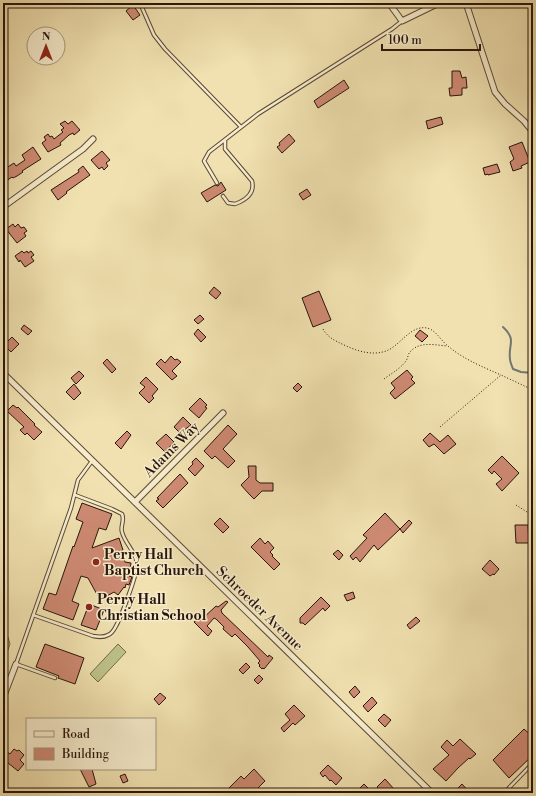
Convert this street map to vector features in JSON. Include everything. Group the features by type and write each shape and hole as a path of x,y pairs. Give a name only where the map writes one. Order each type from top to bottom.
{"street":[{"path":"389,3 402,20 439,3"},
{"path":"466,3 494,92 533,130"},
{"path":"3,206 84,149 93,140"},
{"name":"Schroeder Avenue","path":"3,373 432,793"},
{"name":"Adams Way","path":"135,502 223,413"},
{"path":"3,698 16,664"}],"lane":[{"path":"140,3 154,35 165,49 241,127"},
{"path":"217,182 204,161 206,154 258,114 392,29 402,20"},
{"path":"223,196 228,203 235,204 250,194 253,187 252,181 225,149 225,140"},
{"path":"55,678 16,664 75,494 78,480 92,461"},
{"path":"33,615 92,636 101,637 108,635 116,626 136,574 137,564 134,555 124,539 121,530 124,518 122,514 75,494"},
{"path":"504,793 533,763"}],"path":[{"path":"323,330 326,335 350,348 368,353 379,353 390,349 412,331 419,328 429,329 448,347 482,366 533,390"},
{"path":"384,379 399,368 407,359 410,352 417,347 427,344 448,347"},
{"path":"440,427 501,375"},
{"path":"516,505 527,512 533,510"}],"green space":[{"path":"3,636 8,637 10,644 3,664"},
{"path":"118,644 126,652 98,682 90,674"}],"building":[{"path":"133,5 140,15 133,20 126,11"},
{"path":"452,71 460,71 462,78 466,77 467,88 462,88 462,95 450,96 449,88 452,88"},
{"path":"344,80 349,88 318,108 314,101"},
{"path":"441,117 443,124 428,129 426,121"},
{"path":"65,121 68,124 72,121 80,130 74,135 73,133 69,135 60,143 61,145 48,152 42,143 46,140 44,137 48,134 54,139 63,132 61,130 64,128 60,124"},
{"path":"289,134 295,141 282,153 277,147 280,145 279,143"},
{"path":"522,142 530,162 521,166 522,168 513,171 510,162 514,159 509,147"},
{"path":"33,147 41,159 17,176 12,177 3,183 3,170 14,163 16,166 25,160 22,155"},
{"path":"102,151 110,160 106,163 108,166 104,170 102,167 99,169 91,160"},
{"path":"497,164 500,172 485,175 483,168"},
{"path":"83,166 90,175 66,192 67,193 58,200 51,190 79,172 78,170"},
{"path":"221,182 226,190 207,202 201,193 215,185 218,186"},
{"path":"307,189 311,195 303,200 299,194"},
{"path":"13,224 15,227 18,224 21,228 24,227 27,231 24,233 26,236 17,243 6,229"},
{"path":"22,251 24,253 27,251 28,253 31,251 34,255 31,257 34,261 25,267 15,256"},
{"path":"214,287 221,293 216,299 209,293"},
{"path":"319,291 331,320 313,327 302,298"},
{"path":"200,315 204,319 198,324 194,320"},
{"path":"24,325 32,331 28,335 21,329"},
{"path":"198,329 206,337 201,342 194,334"},
{"path":"420,330 428,336 422,342 415,336"},
{"path":"12,337 19,344 11,352 4,345"},
{"path":"171,356 175,360 177,359 181,362 172,371 177,376 172,380 156,364 161,359 165,363"},
{"path":"107,359 116,369 112,373 103,363"},
{"path":"407,370 413,377 411,379 415,383 395,399 390,393 395,388 391,383"},
{"path":"79,371 84,376 76,384 71,378"},
{"path":"146,377 158,389 152,396 154,398 149,403 139,393 145,387 140,383"},
{"path":"298,383 302,387 297,392 293,388"},
{"path":"74,384 81,393 74,400 66,392"},
{"path":"200,398 207,405 205,407 207,408 199,418 189,409"},
{"path":"13,405 17,408 18,407 42,432 34,440 27,433 25,435 20,430 24,427 7,411"},
{"path":"183,417 191,425 180,433 174,427"},
{"path":"228,425 237,434 223,449 235,461 228,468 215,456 212,459 204,451"},
{"path":"127,431 131,435 121,449 115,443"},
{"path":"430,433 440,442 448,435 456,444 444,454 434,444 429,447 423,440"},
{"path":"166,434 174,442 165,452 156,443"},
{"path":"502,456 519,473 502,491 496,484 502,479 494,471 492,474 488,470"},
{"path":"196,458 204,466 195,476 188,469"},
{"path":"248,466 256,466 256,480 260,483 273,483 273,491 262,491 254,499 249,494 241,485 249,477"},
{"path":"180,474 188,483 163,508 156,501 159,499 157,498"},
{"name":"Perry Hall Baptist Church","path":"82,503 112,514 106,530 99,528 92,548 119,538 123,550 121,551 125,562 131,563 129,576 132,577 129,585 126,584 125,588 124,587 118,595 114,592 100,600 88,578 81,576 72,601 79,604 73,620 43,609 49,593 56,595 73,546 74,547 83,522 76,519"},
{"path":"385,513 400,529 378,550 374,545 360,562 356,557 353,560 350,556 367,538 363,535"},
{"path":"220,518 229,527 223,533 214,524"},
{"path":"409,520 412,523 403,533 400,529"},
{"path":"515,525 528,525 529,543 516,543"},
{"path":"260,538 265,544 268,541 274,548 270,552 280,564 274,570 251,547"},
{"path":"338,550 343,555 339,560 333,554"},
{"path":"490,560 499,569 494,575 493,574 490,576 482,569"},
{"path":"353,592 355,598 347,601 344,595"},
{"path":"321,597 330,606 325,611 323,608 305,625 300,623 300,618"},
{"path":"226,601 228,602 221,610 222,613 268,657 269,655 273,658 264,669 259,666 260,665 258,663 260,661 248,647 235,634 232,637 223,629 224,627 216,619 214,618 207,626 212,631 208,636 194,622 198,619 200,621 216,606 218,607"},
{"path":"89,604 104,610 96,630 81,625"},
{"path":"416,617 420,621 410,629 407,625"},
{"path":"45,644 84,658 75,684 58,678 59,676 36,667"},
{"path":"246,663 250,667 243,674 239,670"},
{"path":"259,675 263,679 258,684 254,680"},
{"path":"355,686 360,692 354,698 349,692"},
{"path":"160,693 166,698 159,705 154,699"},
{"path":"372,697 377,703 368,712 363,706"},
{"path":"294,705 305,716 295,725 293,723 284,732 281,728 290,720 285,714"},
{"path":"384,714 391,720 385,727 378,720"},
{"path":"524,729 533,737 533,755 509,778 493,760"},
{"path":"460,739 476,754 470,759 469,758 446,781 433,769 449,755 441,747 447,740 453,746"},
{"path":"14,749 17,751 19,750 24,755 20,760 24,764 18,771 3,759 3,754 6,751 10,754"},
{"path":"328,765 342,778 336,785 325,775 323,777 320,773"},
{"path":"254,769 265,781 253,793 224,793 241,776 244,779"},
{"path":"80,770 92,770 96,784 89,787"},
{"path":"125,774 128,781 123,783 120,776"},
{"path":"385,779 394,789 390,793 383,793 377,787"},
{"path":"364,784 373,793 363,793 359,789"},
{"path":"462,784 470,793 453,793"}],"waterway":[{"path":"503,327 510,335 511,339 510,359 513,369 521,372 533,373"}],"place":[{"name":"Perry Hall Baptist Church","path":"96,562"},
{"name":"Perry Hall Christian School","path":"89,607"}]}
